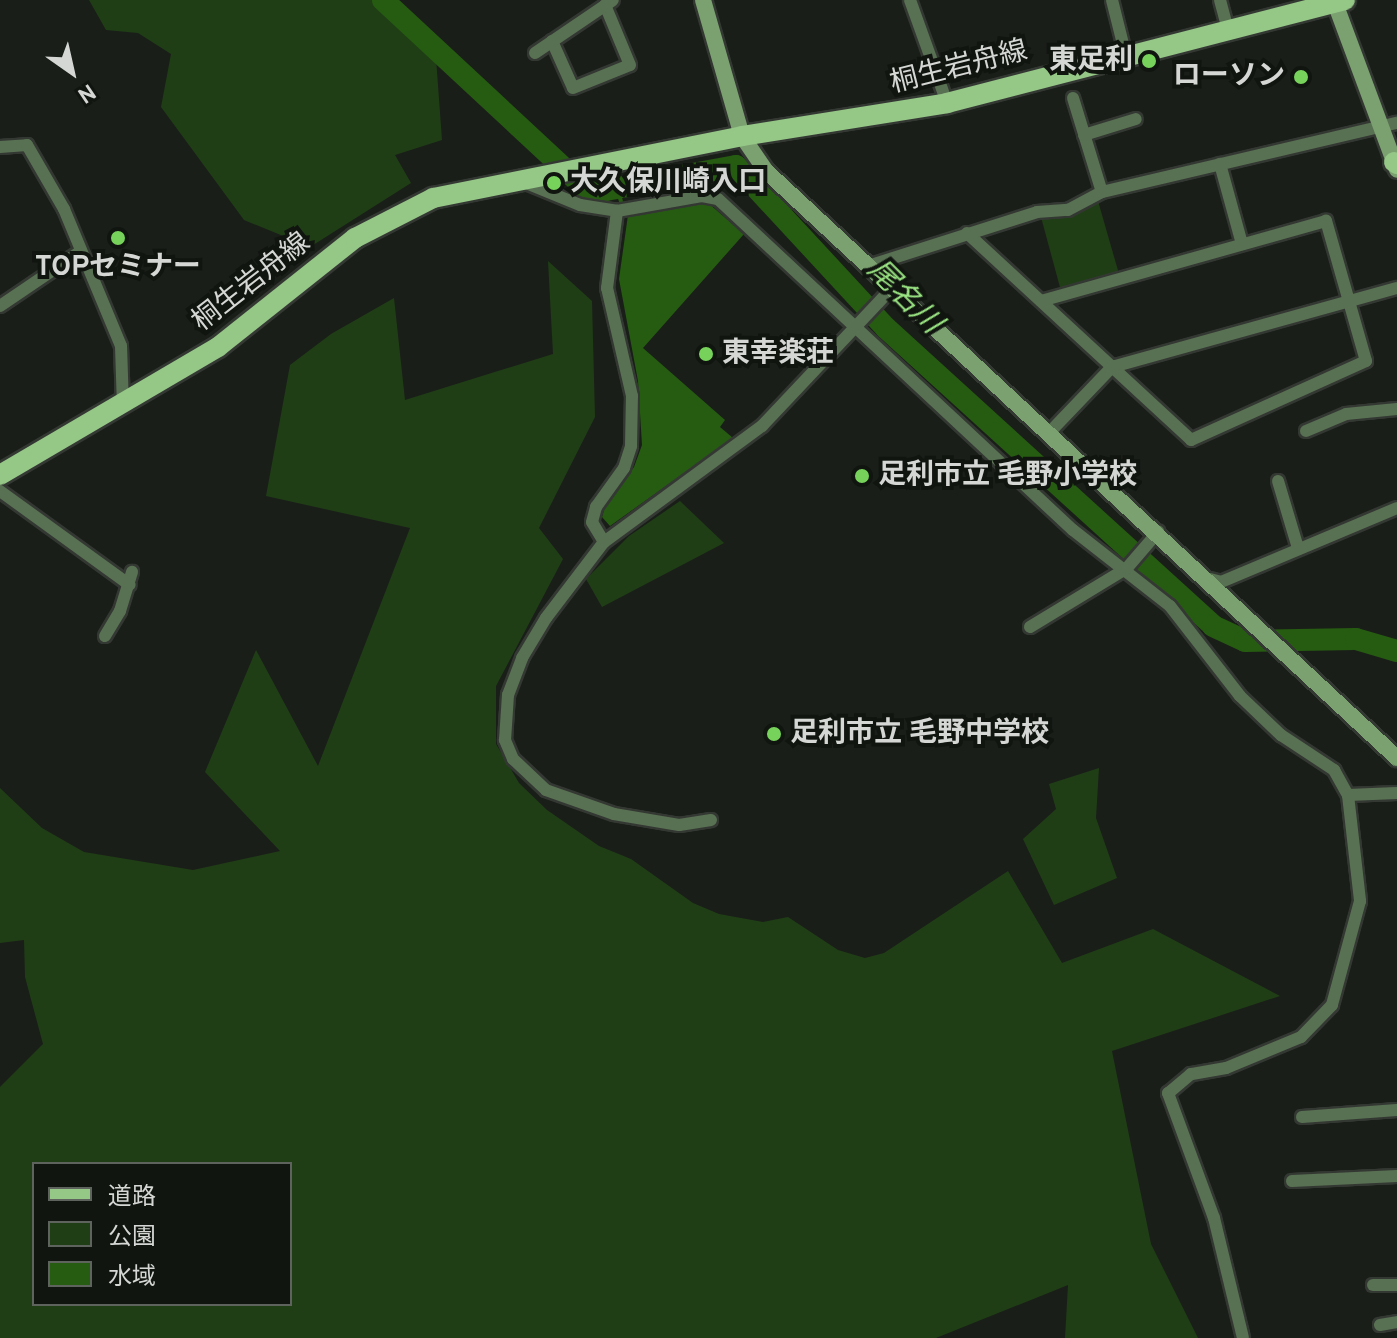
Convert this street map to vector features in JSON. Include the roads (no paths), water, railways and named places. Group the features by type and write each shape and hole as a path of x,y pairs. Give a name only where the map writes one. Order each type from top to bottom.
{"main road":[{"name":"桐生岩舟線","path":"0,475 123,406 218,347 377,224 459,189 742,136 947,103 1227,27 1338,1"}],"street":[{"path":"703,0 742,136 766,171 868,266 886,294 1048,434 1153,538 1210,579 1397,758"},
{"path":"910,0 947,103"},
{"path":"1112,0 1126,56"},
{"path":"1220,0 1227,27"},
{"path":"1338,1 1380,128 1396,166"},
{"path":"535,53 552,41 609,3 630,65 573,88 552,41"},
{"path":"1073,98 1102,192"},
{"path":"1084,135 1136,119"},
{"path":"868,266 1037,212 1068,210 1102,192 1317,138 1397,123"},
{"path":"0,147 22,142 31,150 64,209 78,253 121,346 123,406"},
{"path":"1220,164 1242,244"},
{"path":"515,179 580,205 617,211 710,195 860,322 1073,530 1129,565 1170,606 1240,696 1281,735 1334,770 1348,795 1360,901 1332,1005 1301,1037 1226,1068 1191,1074 1168,1093 1214,1218 1243,1338"},
{"path":"604,542 592,522 596,507 624,468 631,446 632,396 607,288 617,211"},
{"path":"967,233 1191,440 1366,361 1326,221 1041,301"},
{"path":"0,306 78,253"},
{"path":"1048,434 1112,367 1397,288"},
{"path":"711,820 679,825 577,804 526,774 505,740 504,708 522,658 576,573 604,542 752,435 886,294"},
{"path":"1306,431 1346,414 1397,409"},
{"path":"1278,481 1298,548"},
{"path":"0,491 131,579 105,636"},
{"path":"1210,579 1221,582 1397,508"},
{"path":"1030,627 1129,565 1153,538"},
{"path":"1348,795 1397,793"},
{"path":"1302,1117 1397,1110"},
{"path":"1292,1181 1397,1176"},
{"path":"1373,1285 1397,1285"},
{"path":"1380,1325 1397,1322"}],"water":[{"path":"707,202 744,234 643,348 725,420 720,427 733,438 610,526 602,517 605,507 634,467 642,445 638,381 619,279 628,215"}],"waterway":[{"name":"尾名川","path":"383,0 584,187 606,190 736,166 886,328 1213,626 1245,641 1356,639 1397,651"},
{"path":"617,189 621,201"}],"place":[{"name":"東足利","path":"1149,61"},
{"name":"ローソン","path":"1301,77"},
{"name":"大久保川崎入口","path":"554,183"},
{"name":"TOPセミナー","path":"118,238"},
{"name":"東幸楽荘","path":"706,354"},
{"name":"足利市立 毛野小学校","path":"862,476"},
{"name":"足利市立 毛野中学校","path":"774,734"}]}
